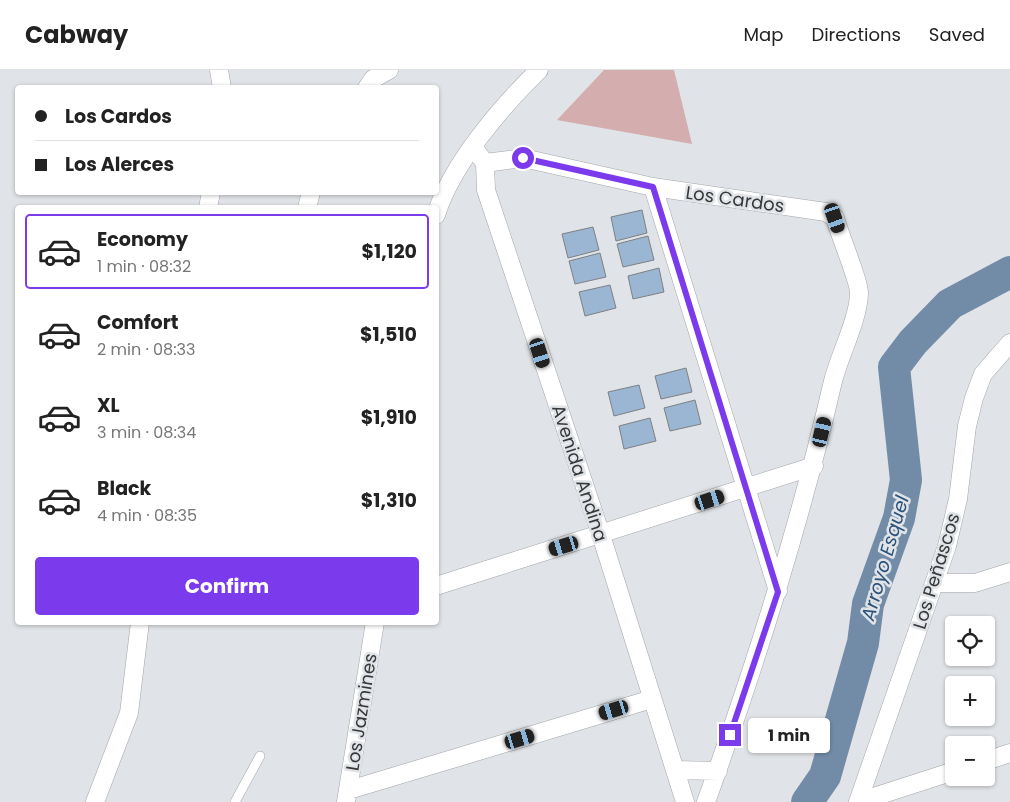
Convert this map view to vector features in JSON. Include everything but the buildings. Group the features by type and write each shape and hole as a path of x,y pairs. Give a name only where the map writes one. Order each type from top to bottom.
{"street":[{"path":"218,70 221,85"},
{"path":"363,85 369,70"},
{"path":"369,85 373,79 389,70"},
{"path":"439,208 451,180 473,147 518,90 539,70"},
{"path":"473,147 485,163"},
{"name":"Los Cardos","path":"485,163 523,158 653,187 826,212 835,218 860,293 838,364 814,466"},
{"name":"Avenida Andina","path":"485,163 486,190 601,535 686,802"},
{"path":"653,187 778,592"},
{"name":"Los Peñascos","path":"858,802 947,546 958,499 967,426 974,398 983,374 1010,343"},
{"path":"439,585 814,466"},
{"path":"706,802 778,592 814,466"},
{"path":"935,582 975,583 1010,572"},
{"path":"95,802 129,713 140,625"},
{"name":"Los Jazmines","path":"347,796 375,625"},
{"path":"347,796 652,699"},
{"path":"995,757 1010,753"},
{"path":"675,770 718,771"},
{"path":"858,802 945,774"}],"lane":[{"path":"235,802 260,756"}],"shaded area":[{"path":"604,70 674,70 692,144 557,120"}],"waterway":[{"name":"Arroyo Esquel","path":"807,802 825,776 863,643 868,604 899,518 906,480 894,367 913,342 950,304 1010,272"}],"route":[{"path":"523,158 653,187 778,592 730,735"}]}
